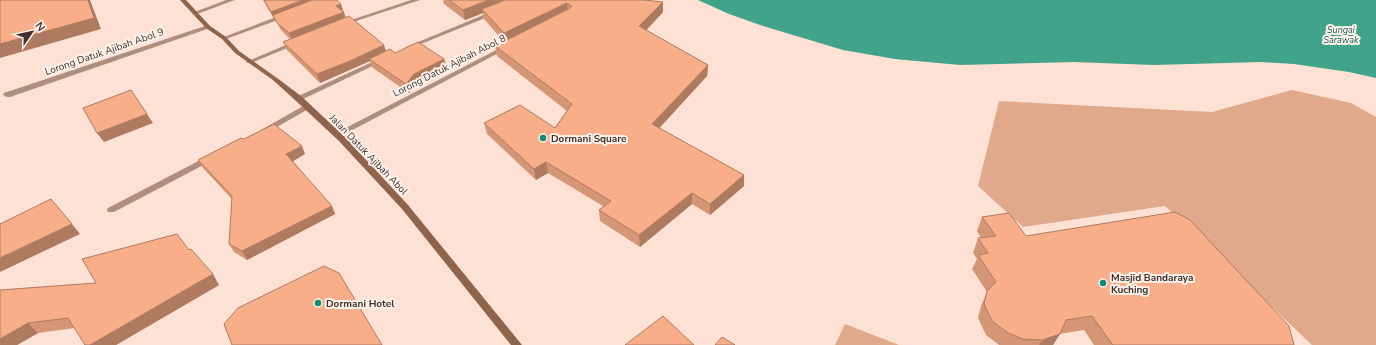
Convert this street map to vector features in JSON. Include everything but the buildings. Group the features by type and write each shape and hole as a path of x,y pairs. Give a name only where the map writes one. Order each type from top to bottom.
{"main road":[{"name":"Jalan Datuk Ajibah Abol","path":"183,0 208,27 224,38 249,62 298,98 338,134 405,207 517,345"}],"street":[{"path":"195,13 232,0"},
{"path":"342,24 417,0"},
{"path":"405,49 497,11"},
{"path":"224,38 291,14"},
{"name":"Lorong Datuk Ajibah Abol 9","path":"7,95 208,27"},
{"path":"249,62 299,41"},
{"name":"Lorong Datuk Ajibah Abol 8","path":"338,134 514,43"},
{"path":"298,98 391,55"},
{"path":"259,133 308,107"},
{"path":"110,210 216,155"}],"shaded area":[{"path":"1292,90 1351,103 1376,117 1376,345 1312,345 1165,206 1023,227 978,186 999,101 1212,112"},
{"path":"845,324 899,345 835,345"}],"water":[{"name":"Sungai Sarawak","path":"698,0 1376,0 1376,78 1349,72 1294,64 1261,62 1154,65 1074,62 960,65 895,59 843,50 763,26 729,14"}],"place":[{"name":"Dormani Square","path":"543,138"},
{"name":"Masjid Bandaraya Kuching","path":"1103,283"},
{"name":"Dormani Hotel","path":"318,303"}]}
